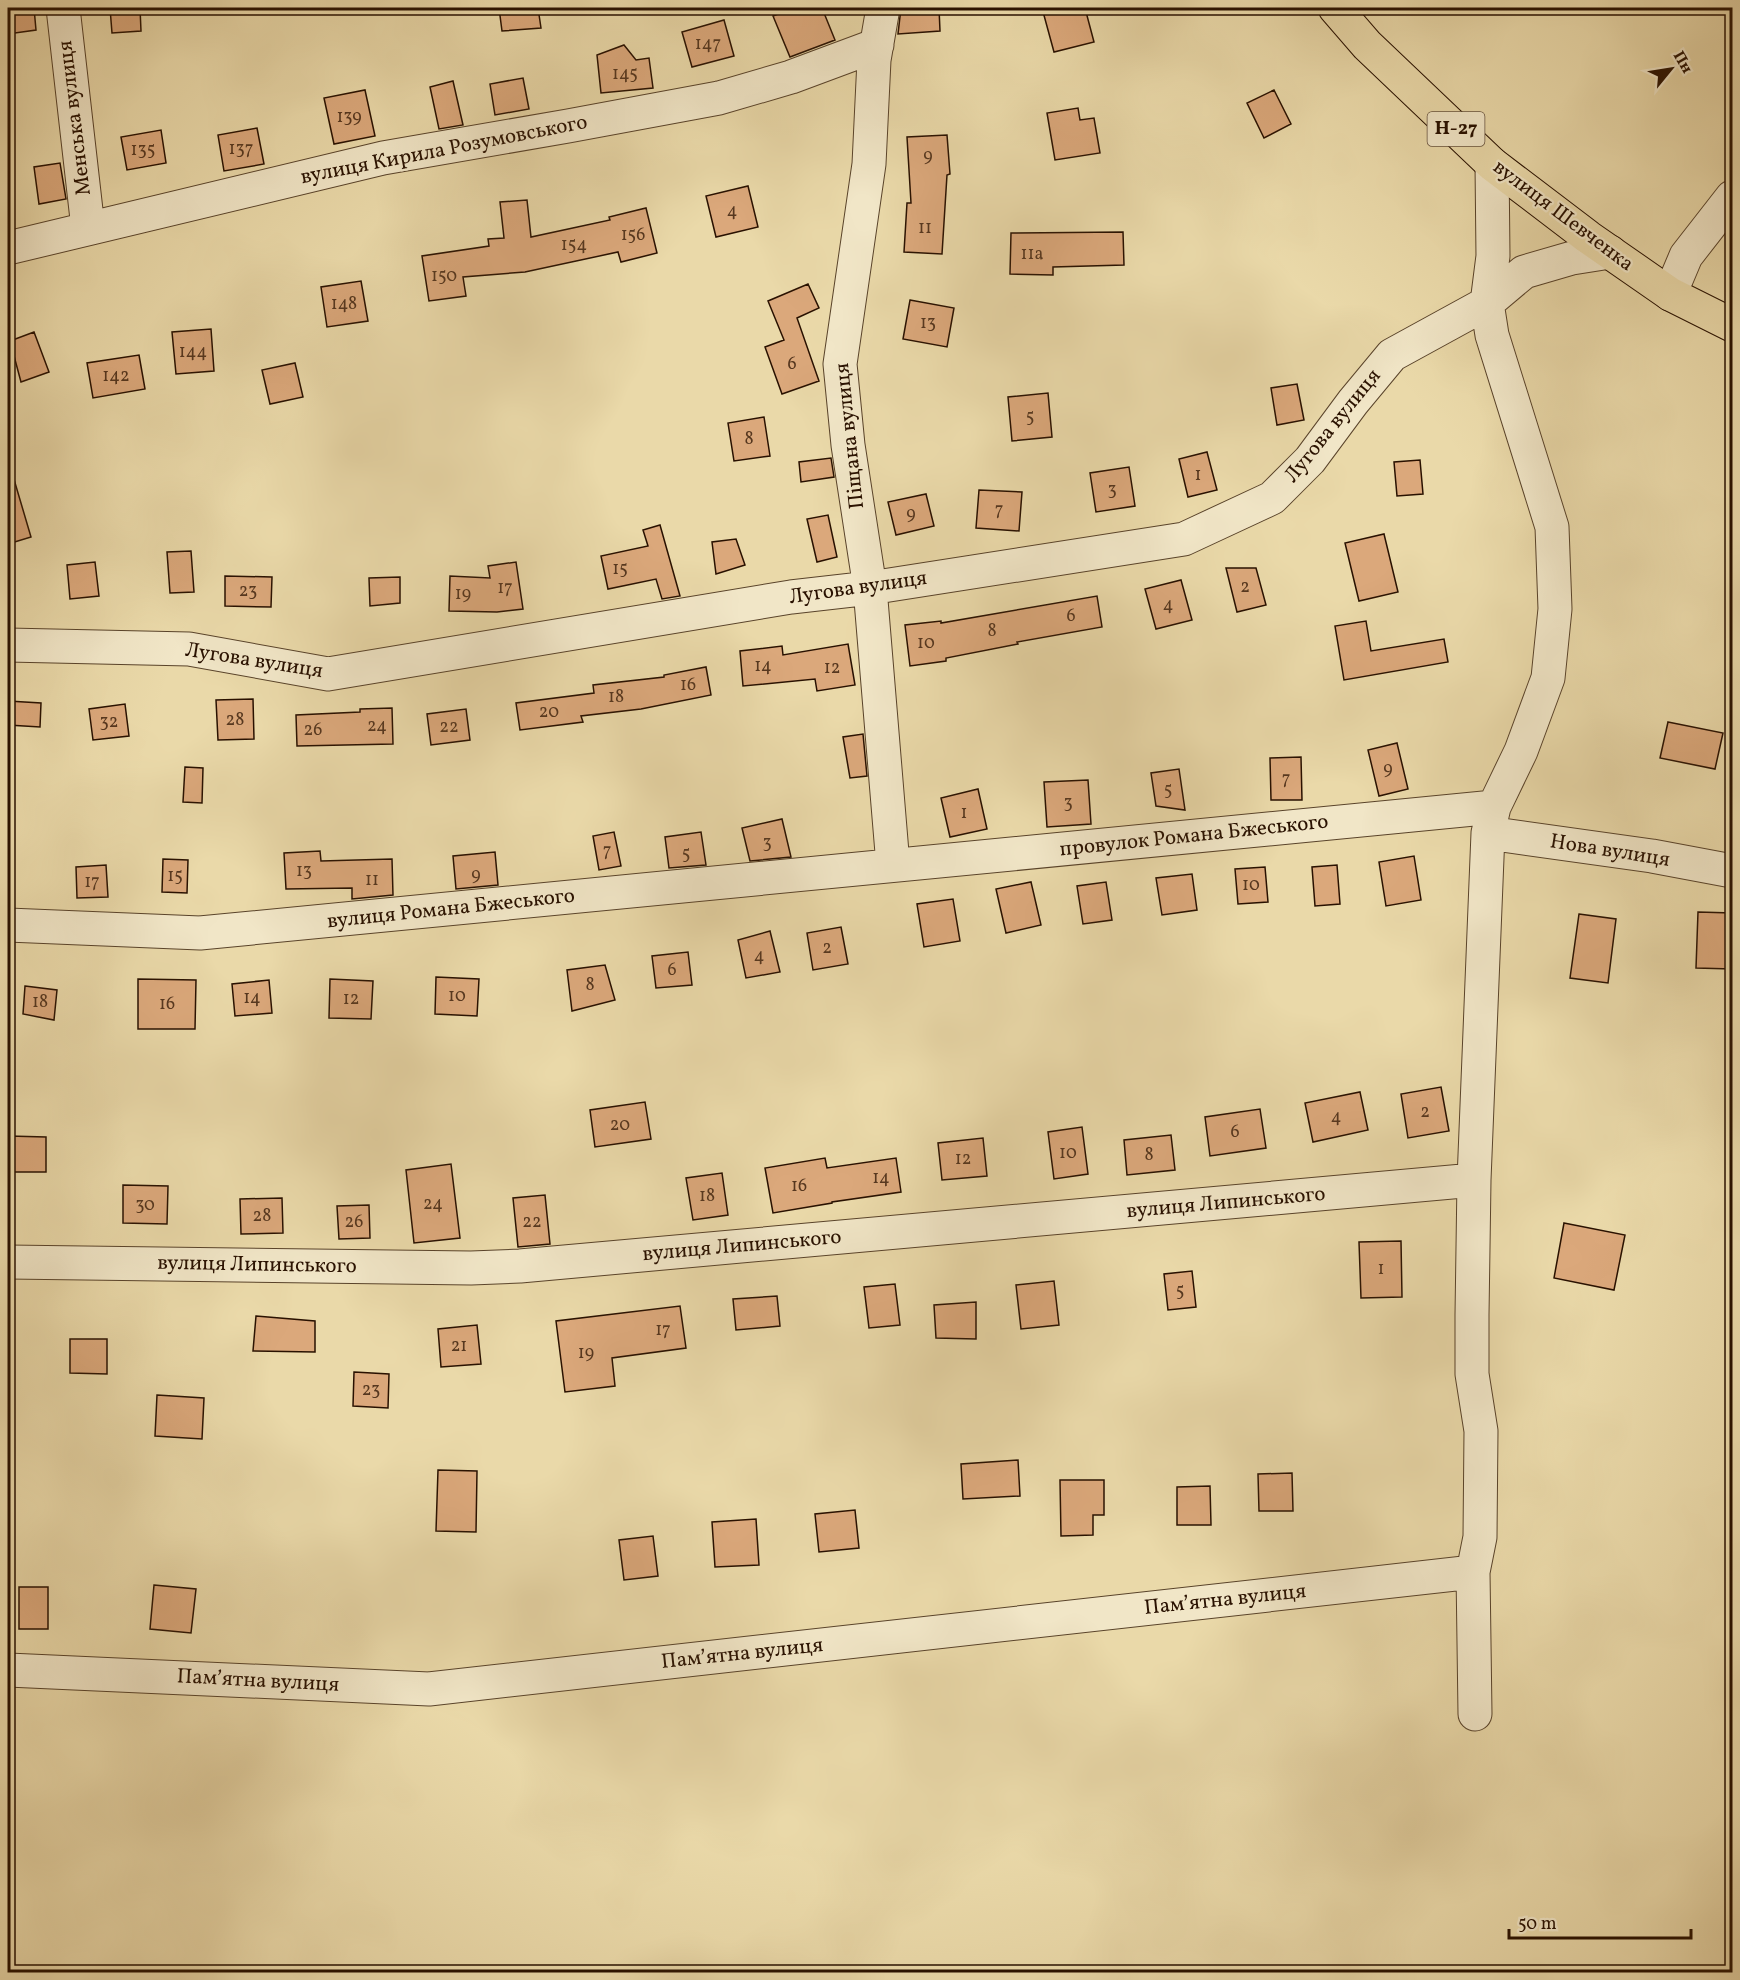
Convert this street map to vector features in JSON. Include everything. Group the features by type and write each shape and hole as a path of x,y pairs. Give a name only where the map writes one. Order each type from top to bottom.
{"main road":[{"name":"вулиця Шевченка","path":"1335,8 1367,45 1492,164 1670,294 1732,325"}],"street":[{"name":"Менська вулиця","path":"63,8 88,228"},
{"name":"Піщана вулиця","path":"883,8 874,60 869,164 840,364 848,445 870,588 893,865"},
{"name":"вулиця Кирила Розумовського","path":"8,248 383,158 719,98 791,77 877,45"},
{"path":"1475,1714 1473,1572 1480,1537 1481,1431 1473,1374 1474,1180 1491,820 1521,751 1548,678 1555,609 1552,528 1492,335 1487,303 1493,256 1492,164"},
{"path":"1670,294 1686,256 1732,198"},
{"name":"Лугова вулиця","path":"8,645 189,649 328,674 779,599 870,588 1184,539 1272,498 1310,460 1353,402 1392,355 1487,303 1524,272 1572,258 1610,252"},
{"name":"провулок Романа Бжеського","path":"893,865 1491,820"},
{"name":"Нова вулиця","path":"1491,820 1652,856 1732,871"},
{"name":"вулиця Романа Бжеського","path":"8,925 200,933 893,865"},
{"name":"вулиця Липинського","path":"8,1262 471,1268 520,1266 1474,1180"},
{"name":"Памʼятна вулиця","path":"8,1670 429,1689 1473,1572"}],"building":[{"path":"8,8 34,8 36,30 8,34"},
{"path":"110,8 140,8 141,31 112,33"},
{"path":"499,8 538,8 541,28 502,31"},
{"path":"794,8 822,8 835,40 790,57 773,16"},
{"path":"901,8 939,8 940,31 898,34"},
{"path":"1042,8 1085,8 1094,42 1054,52"},
{"path":"724,20 734,56 692,67 682,32"},
{"path":"624,45 636,60 649,58 653,88 601,93 597,55"},
{"path":"523,78 529,109 495,115 490,84"},
{"path":"453,81 463,125 439,129 430,87"},
{"path":"365,90 375,136 334,144 324,98"},
{"path":"1274,90 1291,124 1264,138 1247,103"},
{"path":"1078,108 1080,120 1094,118 1100,153 1055,160 1047,113"},
{"path":"257,128 264,164 224,171 218,135"},
{"path":"161,130 166,163 127,170 121,137"},
{"path":"947,135 950,174 947,175 942,254 904,252 907,203 911,203 907,137"},
{"path":"60,163 66,199 39,204 34,167"},
{"path":"748,186 758,227 716,237 706,196"},
{"path":"527,200 531,237 610,220 609,217 646,208 657,253 621,262 618,252 525,272 463,277 466,296 429,301 422,256 489,246 488,239 504,238 500,202"},
{"path":"1123,232 1124,265 1053,267 1053,275 1010,274 1011,233"},
{"path":"361,281 368,321 327,327 321,287"},
{"path":"808,284 819,308 797,318 819,381 782,394 765,347 784,340 768,301"},
{"path":"910,300 954,308 947,347 903,339"},
{"path":"211,329 214,371 176,374 172,332"},
{"path":"34,332 49,372 21,382 10,341"},
{"path":"139,355 145,389 93,398 87,363"},
{"path":"295,363 303,397 270,404 262,370"},
{"path":"1297,384 1304,420 1277,425 1271,388"},
{"path":"1048,393 1052,437 1012,441 1008,397"},
{"path":"764,417 770,456 734,461 728,423"},
{"path":"1207,452 1217,490 1188,497 1179,459"},
{"path":"831,458 834,477 801,482 799,462"},
{"path":"1420,460 1423,494 1397,496 1394,462"},
{"path":"1129,467 1135,506 1096,512 1090,473"},
{"path":"13,476 31,537 8,544 8,477"},
{"path":"979,490 1022,492 1019,531 976,528"},
{"path":"926,494 934,526 896,535 888,502"},
{"path":"828,515 837,557 817,562 807,519"},
{"path":"660,525 680,596 662,599 656,579 608,589 601,556 648,546 643,530"},
{"path":"1384,534 1398,592 1359,601 1345,543"},
{"path":"736,539 745,565 716,574 712,542"},
{"path":"191,551 194,592 170,593 167,552"},
{"path":"95,562 99,596 70,599 67,565"},
{"path":"516,562 523,609 497,612 449,611 450,576 490,578 488,566"},
{"path":"1226,568 1256,568 1266,605 1237,612"},
{"path":"225,576 272,577 271,607 225,606"},
{"path":"400,577 400,603 370,606 369,578"},
{"path":"1181,580 1192,620 1156,629 1145,589"},
{"path":"1097,596 1102,627 1017,642 1018,644 946,658 946,661 910,666 905,625 941,621 941,623"},
{"path":"1366,621 1371,651 1444,639 1448,662 1344,680 1335,626"},
{"path":"848,644 855,685 817,691 815,679 743,686 740,651 782,646 783,655"},
{"path":"706,667 711,695 641,709 581,716 583,722 520,730 516,703 594,693 593,685 664,677 664,675"},
{"path":"253,699 254,739 218,740 216,700"},
{"path":"8,701 41,703 40,727 8,725"},
{"path":"125,704 129,736 93,740 89,709"},
{"path":"392,708 393,744 297,746 296,715"},
{"path":"466,709 470,740 431,745 427,714"},
{"path":"1668,722 1723,733 1715,769 1660,758"},
{"path":"863,734 867,776 850,778 843,737"},
{"path":"1397,743 1408,789 1379,796 1368,750"},
{"path":"1301,757 1302,800 1271,800 1270,758"},
{"path":"185,767 203,768 202,803 183,802"},
{"path":"1179,769 1185,810 1156,806 1151,773"},
{"path":"1088,780 1091,824 1047,827 1044,782"},
{"path":"978,789 987,829 950,837 941,798"},
{"path":"782,819 791,857 750,861 742,828"},
{"path":"614,832 621,866 599,870 593,836"},
{"path":"701,832 706,865 669,868 665,837"},
{"path":"320,851 321,861 392,859 393,895 352,899 352,888 286,889 284,853"},
{"path":"495,852 498,885 456,889 453,856"},
{"path":"1414,856 1421,900 1386,906 1379,862"},
{"path":"163,859 188,860 187,893 162,892"},
{"path":"106,865 108,897 77,898 76,867"},
{"path":"1337,865 1340,904 1315,906 1312,867"},
{"path":"1265,867 1268,902 1238,904 1235,869"},
{"path":"1192,874 1197,910 1162,915 1156,878"},
{"path":"1031,882 1041,925 1006,933 996,889"},
{"path":"1106,882 1112,920 1083,924 1077,886"},
{"path":"953,899 960,941 924,947 917,904"},
{"path":"1698,912 1732,913 1732,969 1696,968"},
{"path":"1579,914 1616,919 1608,983 1570,978"},
{"path":"841,927 848,964 813,970 807,933"},
{"path":"770,931 780,972 746,978 738,940"},
{"path":"688,952 692,985 656,988 652,956"},
{"path":"605,965 615,1000 572,1011 567,970"},
{"path":"436,977 479,979 477,1016 435,1014"},
{"path":"138,979 196,980 195,1029 138,1029"},
{"path":"330,979 373,981 371,1019 329,1018"},
{"path":"269,980 272,1013 235,1016 232,984"},
{"path":"25,986 57,990 54,1020 23,1014"},
{"path":"1441,1087 1449,1131 1408,1138 1401,1094"},
{"path":"1360,1092 1368,1130 1313,1142 1305,1103"},
{"path":"645,1102 651,1139 595,1147 590,1110"},
{"path":"1260,1109 1266,1148 1210,1156 1205,1117"},
{"path":"1082,1127 1088,1174 1054,1179 1048,1132"},
{"path":"1171,1135 1175,1170 1127,1175 1124,1140"},
{"path":"8,1136 46,1137 46,1172 8,1172"},
{"path":"983,1138 987,1176 942,1180 938,1143"},
{"path":"825,1158 827,1168 896,1158 901,1192 773,1213 765,1168"},
{"path":"451,1164 460,1238 414,1243 406,1170"},
{"path":"722,1173 728,1215 693,1220 686,1178"},
{"path":"123,1185 168,1186 167,1224 123,1223"},
{"path":"545,1195 550,1244 518,1247 513,1198"},
{"path":"282,1198 283,1233 241,1234 240,1199"},
{"path":"369,1205 370,1238 339,1239 337,1206"},
{"path":"1564,1223 1625,1235 1614,1290 1554,1278"},
{"path":"1401,1241 1402,1297 1361,1298 1359,1242"},
{"path":"1192,1271 1196,1307 1168,1310 1164,1274"},
{"path":"1054,1281 1059,1325 1021,1329 1016,1285"},
{"path":"895,1284 900,1325 869,1328 864,1287"},
{"path":"777,1296 780,1326 736,1330 733,1299"},
{"path":"976,1302 976,1339 936,1338 934,1305"},
{"path":"680,1306 686,1348 612,1358 615,1386 565,1392 556,1321"},
{"path":"256,1316 315,1321 315,1352 253,1351"},
{"path":"477,1325 481,1364 441,1367 438,1329"},
{"path":"70,1339 107,1339 107,1374 70,1373"},
{"path":"354,1372 389,1374 388,1408 353,1406"},
{"path":"157,1395 204,1398 202,1439 155,1436"},
{"path":"1018,1460 1020,1496 963,1499 961,1464"},
{"path":"438,1470 477,1471 476,1532 436,1531"},
{"path":"1292,1473 1293,1511 1259,1511 1258,1474"},
{"path":"1060,1480 1104,1480 1104,1515 1093,1515 1093,1535 1061,1536"},
{"path":"1210,1486 1211,1525 1177,1525 1177,1487"},
{"path":"855,1510 859,1548 819,1552 815,1514"},
{"path":"756,1519 759,1565 715,1567 712,1522"},
{"path":"653,1536 658,1576 624,1580 619,1540"},
{"path":"154,1585 196,1589 191,1633 150,1629"},
{"path":"19,1587 48,1587 48,1629 19,1629"}]}
